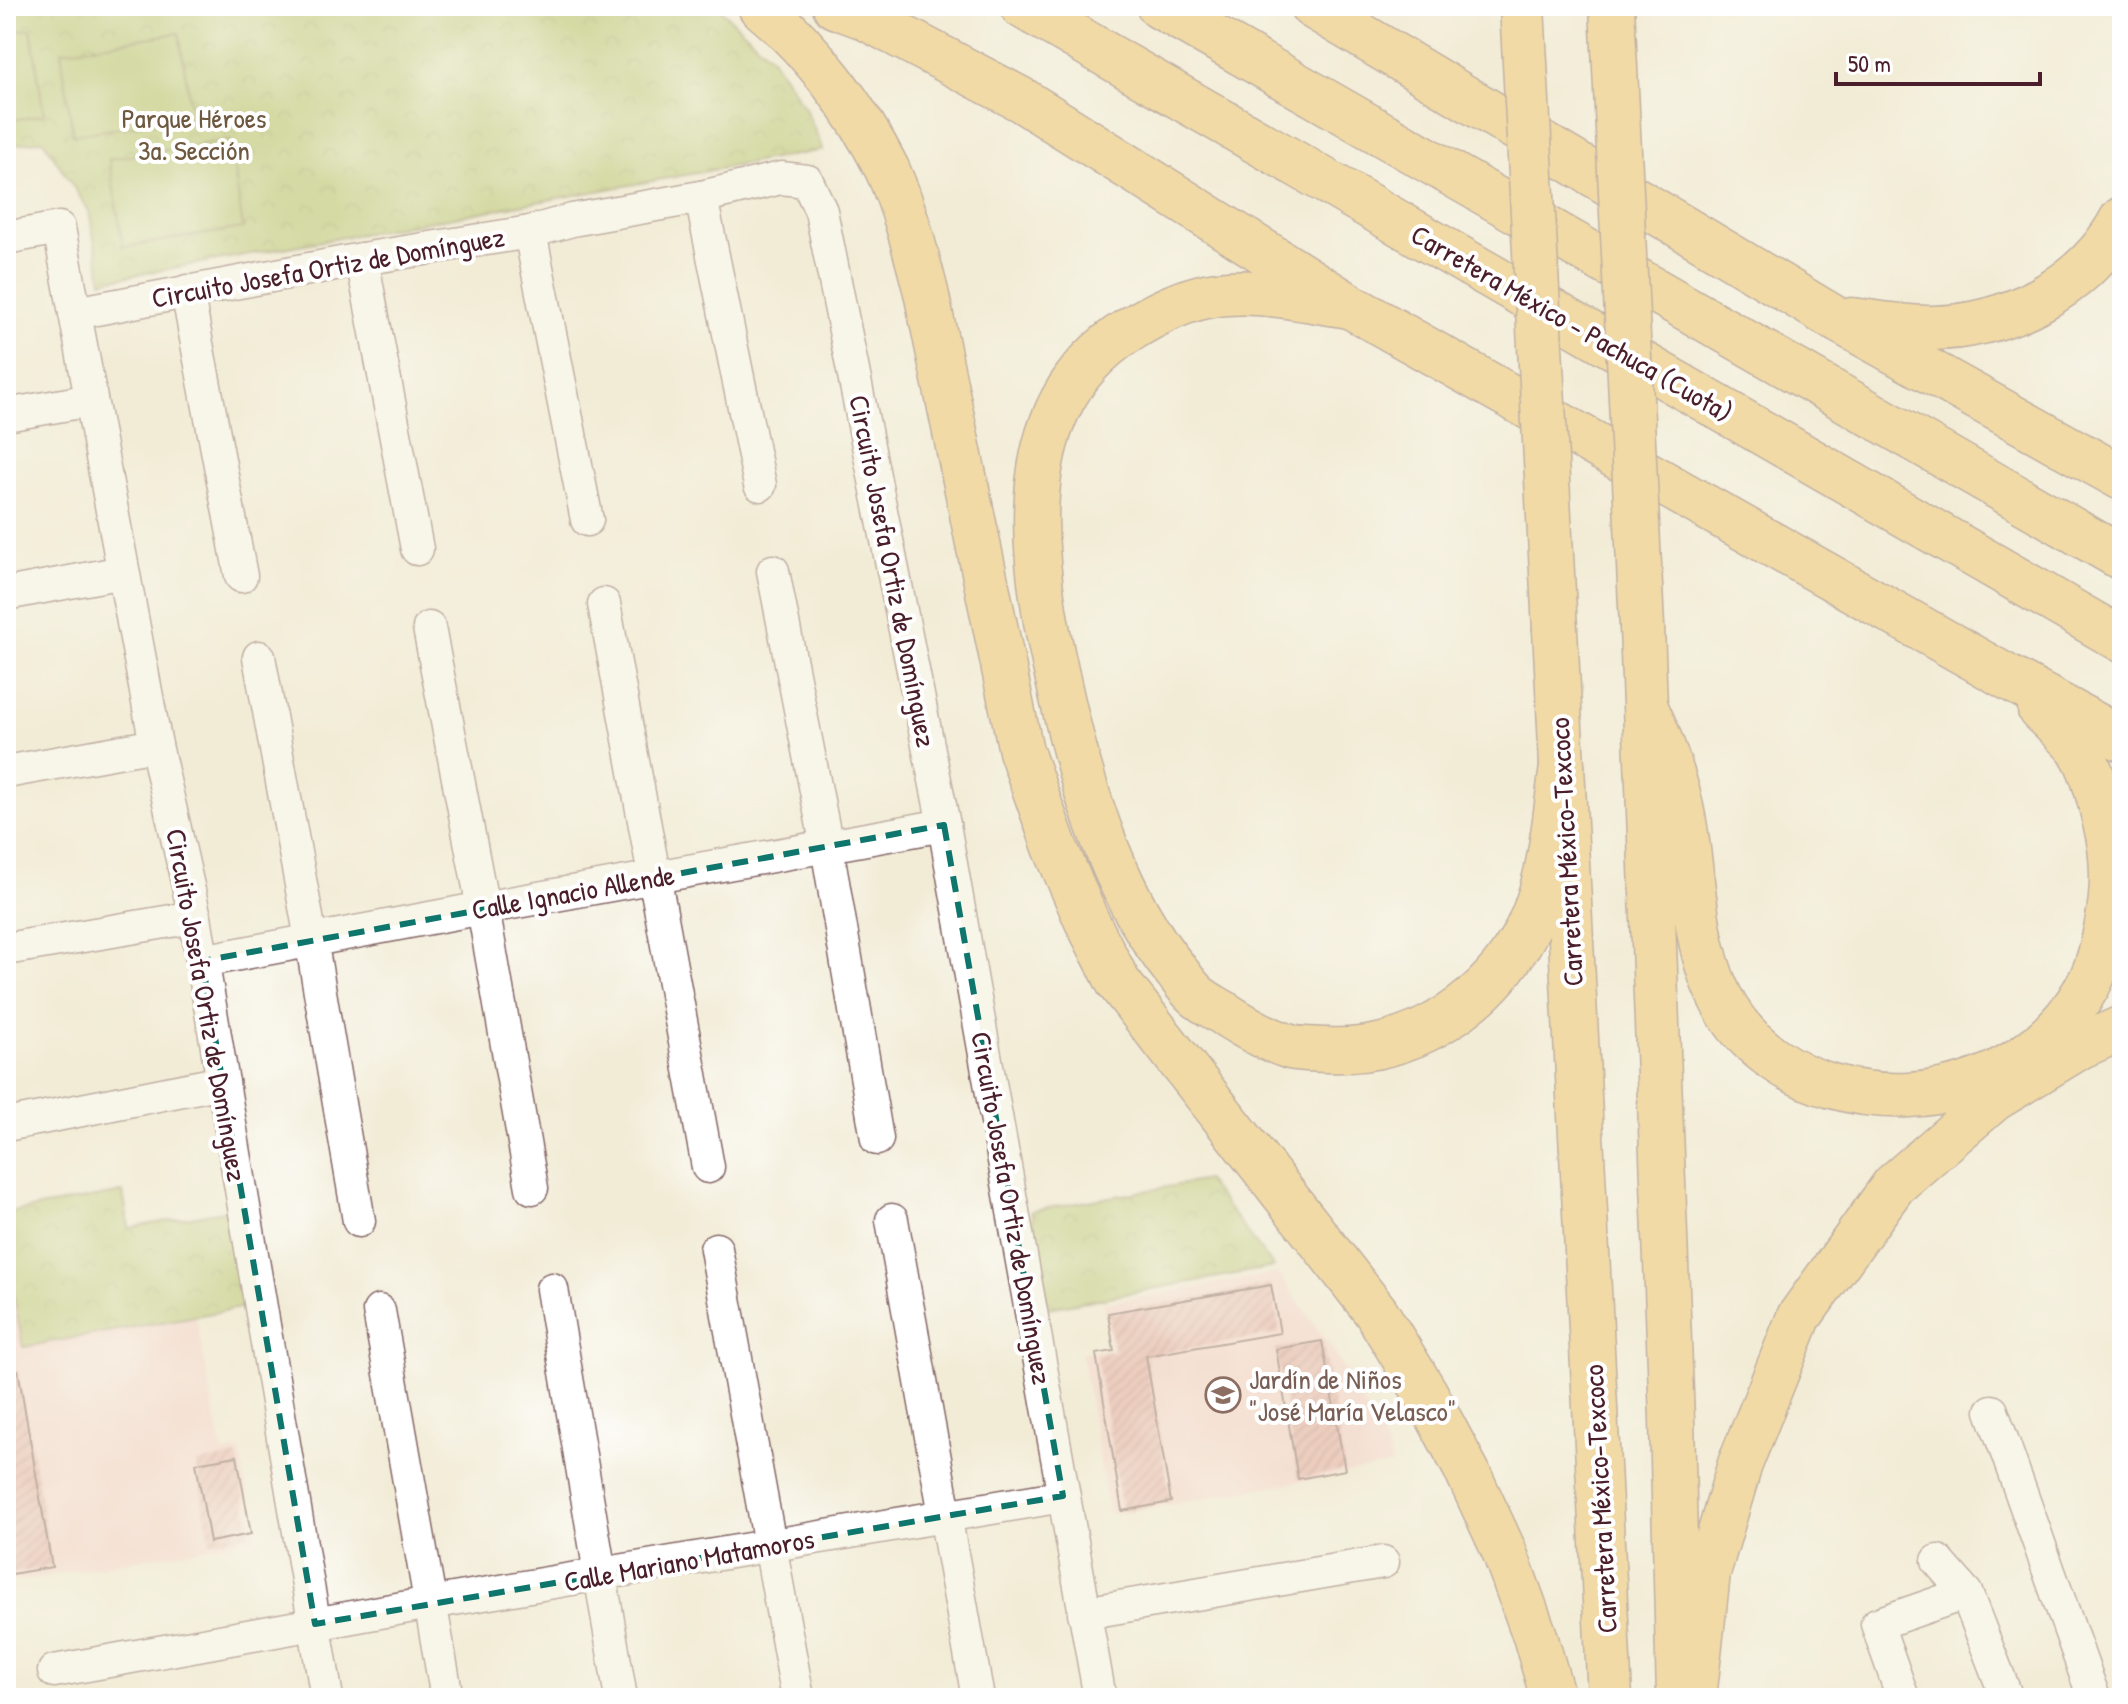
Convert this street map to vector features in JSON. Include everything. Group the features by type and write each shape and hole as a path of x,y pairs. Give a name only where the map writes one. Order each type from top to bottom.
{"highway":[{"path":"760,6 820,67 858,120 887,170 908,223 926,292 1021,751 1055,847 1086,919 1118,982 1376,1312 1426,1394 1468,1473 1504,1551 1553,1698"},
{"path":"835,6 862,16 1022,100 1350,306 2122,739"},
{"name":"Carretera México - Pachuca (Cuota)","path":"1022,6 2122,640"},
{"path":"1159,6 2122,558"},
{"path":"1312,6 1834,318 2122,478"},
{"name":"Carretera México-Texcoco","path":"1522,6 1610,1698"},
{"path":"1612,6 1646,708 1679,1698"},
{"path":"1834,318 1933,328 1979,323 2017,312 2084,270 2114,235 2122,219"},
{"path":"1350,306 1260,293 1207,295 1155,314 1108,343 1066,389 1044,440 1035,505 1040,584 1054,664 1078,767 1114,866 1157,947 1196,996 1247,1029 1293,1048 1350,1051 1398,1042 1449,1018 1488,986 1520,943 1545,886 1562,767"},
{"path":"1646,708 1678,792 1695,913 1710,974 1727,1010 1749,1039 1777,1061 1813,1081 1855,1093 1901,1097 1949,1092 1993,1077 2028,1055 2059,1026 2088,987 2103,945 2112,899 2112,848 2098,796 2080,751 2007,677"},
{"path":"1694,1698 1708,1573 1740,1464 1799,1317 1894,1185 1994,1099 2081,1046 2122,1028"}],"street":[{"name":"Circuito Josefa Ortiz de Domínguez","path":"75,313 362,259 530,232 572,220 701,197 781,178 807,181 821,211 944,825 1100,1698"},
{"path":"701,197 760,485"},
{"name":"Circuito Josefa Ortiz de Domínguez","path":"6,238 59,228 156,745 195,917 327,1698"},
{"path":"530,232 587,520"},
{"path":"362,259 417,549"},
{"path":"187,291 241,576"},
{"path":"6,415 91,400"},
{"path":"773,571 827,847 877,1139"},
{"path":"6,594 123,572"},
{"path":"604,604 708,1167"},
{"path":"429,628 483,908 532,1188"},
{"path":"259,657 359,1221"},
{"path":"6,772 156,745"},
{"name":"Calle Ignacio Allende","path":"202,961 944,825"},
{"path":"6,949 195,917"},
{"path":"6,1125 223,1082"},
{"path":"892,1220 978,1698"},
{"path":"716,1249 798,1698"},
{"path":"552,1289 621,1698"},
{"path":"379,1311 447,1698"},
{"path":"1992,1411 2094,1698"},
{"name":"Calle Mariano Matamoros","path":"54,1671 430,1603 1063,1496"},
{"path":"1938,1561 1966,1593 2007,1698"},
{"path":"1084,1613 1383,1562"},
{"path":"1903,1698 1877,1624 1966,1593"}],"highlighted area":[{"path":"944,825 1063,1496 315,1624 202,961"}],"shaded area":[{"path":"6,1251 23,1347 196,1316 222,1453 240,1450 256,1539 6,1583"},
{"name":"Jardín de Niños \"José María Velasco\"","path":"1278,1273 1333,1351 1382,1436 1393,1465 1109,1515 1081,1353 1111,1348 1103,1303"}],"green space":[{"name":"Parque Héroes 3a. Sección","path":"6,6 717,6 772,58 806,110 823,150 102,281 89,211 43,140 6,146"},
{"path":"31,29 44,115 6,121 6,33"},
{"path":"179,33 192,117 73,135 61,51"},
{"path":"230,140 243,228 123,247 109,159"},
{"path":"1206,1180 1274,1267 1048,1308 1031,1211"},
{"path":"123,1192 129,1228 229,1210 246,1307 23,1347 6,1251 6,1213"}],"building":[{"path":"1271,1285 1280,1333 1146,1356 1171,1502 1122,1511 1096,1354 1114,1351 1108,1313"},
{"path":"1322,1341 1345,1470 1298,1479 1276,1349"},
{"path":"18,1370 52,1567 6,1575 6,1371"},
{"path":"237,1456 251,1534 210,1542 196,1463"}],"place":[{"name":"Jardín de Niños \"José María Velasco\"","path":"1223,1395"}]}
